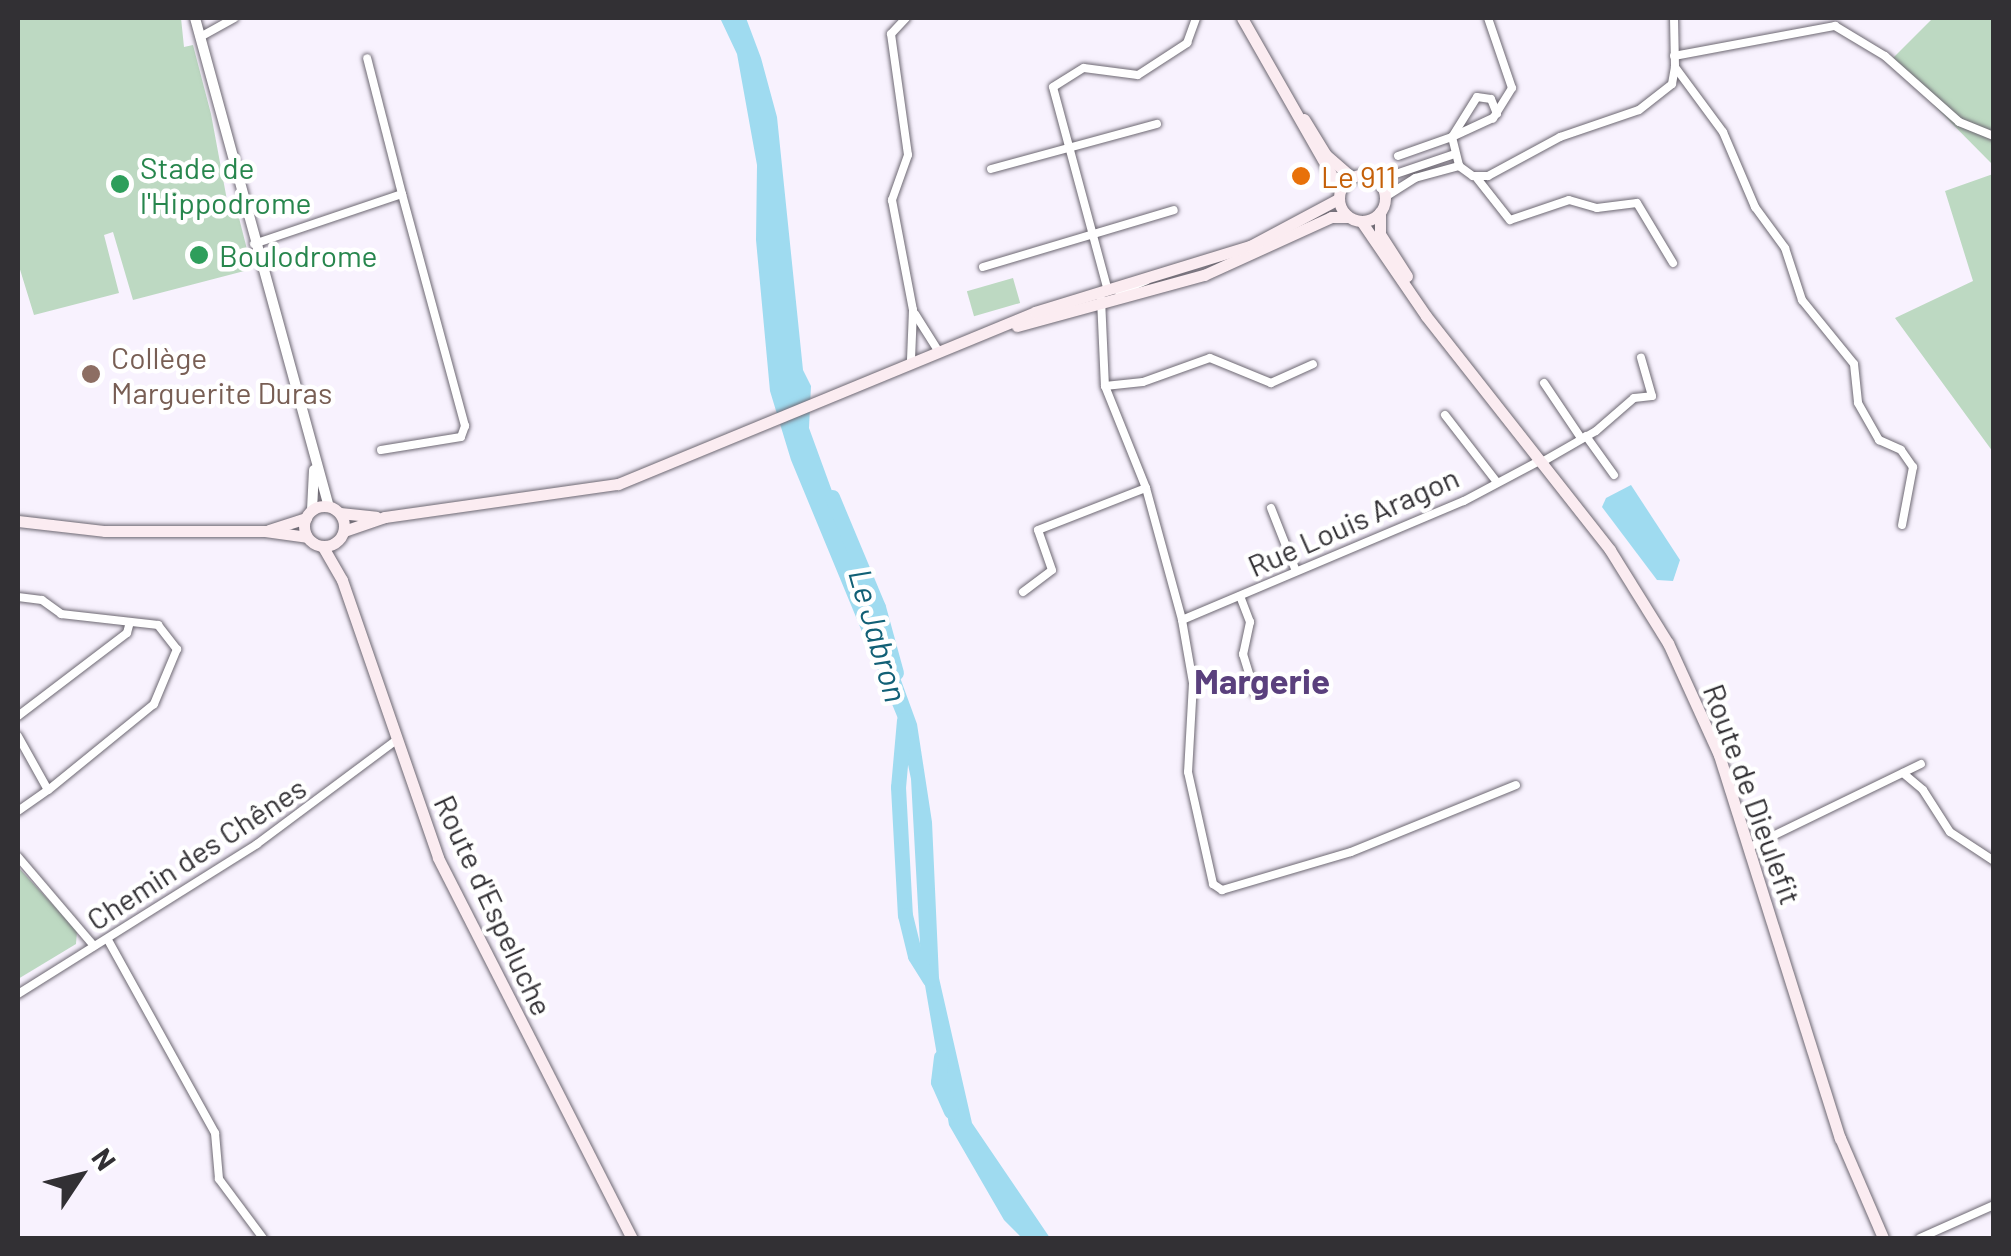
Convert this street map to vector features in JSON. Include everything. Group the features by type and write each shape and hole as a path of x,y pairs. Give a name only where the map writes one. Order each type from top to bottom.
{"main road":[{"path":"968,337 1204,274 1331,217 1348,216 1362,221 1380,212 1385,197 1378,180 1351,176 1326,154 1244,18"},
{"path":"1244,18 1348,216"},
{"path":"18,521 105,531 265,531 307,537 323,547 385,517 618,484 968,337 1250,246 1339,194 1351,176"},
{"name":"Route de Dieulefit","path":"1380,212 1386,247 1498,407"},
{"name":"Route de Dieulefit","path":"1362,221 1630,579 1668,643 1750,846 1825,1093 1883,1238"},
{"path":"265,531 309,514 334,510 385,517"},
{"name":"Route d'Espeluche","path":"334,510 341,536 342,580"},
{"path":"307,537 309,514"},
{"name":"Route d'Espeluche","path":"323,547 342,580 394,742 438,858 632,1238"}],"street":[{"path":"195,18 314,469 334,510"},
{"path":"200,37 234,18"},
{"path":"906,18 891,34 908,155 892,200 913,310 911,360"},
{"path":"1108,291 1053,94 1057,81 1084,68 1133,77 1187,43 1196,18"},
{"path":"1398,156 1452,137 1497,114 1512,88 1488,18"},
{"path":"1476,176 1639,110 1672,84 1674,18"},
{"path":"1674,56 1834,26 1885,56 1959,122 1994,136"},
{"path":"366,58 466,426 461,437 380,450"},
{"path":"1675,67 1724,132 1755,207 1785,248 1802,300 1854,364 1858,403 1879,440 1901,450 1913,468 1902,525"},
{"path":"1497,114 1491,99 1477,97 1452,137 1459,166 1476,176 1510,220 1568,200 1597,208 1637,203 1673,264"},
{"path":"991,169 1156,124"},
{"path":"1378,180 1455,154"},
{"path":"1385,197 1415,178 1459,166"},
{"path":"254,244 402,194"},
{"path":"984,267 1174,210"},
{"path":"1149,279 1101,298 1104,386 1146,488 1182,620 1192,683 1188,772 1213,884 1222,890 1351,852 1516,786"},
{"path":"913,310 937,349"},
{"path":"1104,386 1143,382 1210,358 1271,383 1313,364"},
{"name":"Rue Louis Aragon","path":"1182,620 1464,502 1496,481 1584,437 1634,398 1652,396 1641,358"},
{"path":"1544,383 1614,475"},
{"path":"1445,415 1496,481"},
{"path":"309,514 314,469"},
{"path":"1023,592 1052,570 1038,530 1146,488"},
{"path":"1271,508 1296,570"},
{"path":"1240,596 1250,622 1243,654 1255,693"},
{"path":"18,598 42,600 61,614 158,625 177,650 154,704 18,811"},
{"path":"18,716 126,632 130,622"},
{"path":"18,736 48,790"},
{"name":"Chemin des Chênes","path":"18,994 257,844 394,742"},
{"path":"1750,846 1922,764"},
{"path":"1903,773 1924,790 1950,832 1994,861"},
{"path":"18,858 94,946"},
{"path":"108,940 215,1133 219,1180 263,1238"},
{"path":"1920,1238 1994,1205"}],"green space":[{"name":"Stade de l'Hippodrome","path":"18,18 181,18 184,47 193,45 211,114 229,211 237,210 252,269 133,300 113,232 104,235 119,293 34,315 18,263"},
{"path":"1933,18 1993,18 1993,165 1890,61"},
{"path":"1994,174 1993,452 1895,318 1973,281 1945,191"},
{"path":"1013,278 1020,303 974,316 967,291"},
{"path":"18,867 77,931 76,944 18,979"}],"water":[{"path":"720,18 746,18 761,58 777,117 803,370 811,386 809,428 917,724 932,822 939,978 972,1123 1050,1238 1022,1238 1004,1220 949,1125 921,962 911,779 899,721 791,460 770,391 756,240 757,165 737,54"},
{"path":"1631,485 1680,560 1673,581 1657,580 1602,507 1606,498"}],"waterway":[{"name":"Le Jabron","path":"832,497 878,607 896,673"},
{"name":"Le Jabron","path":"904,720 898,787 905,915 915,956 930,980"},
{"name":"Le Jabron","path":"941,1057 938,1082 951,1111"}],"place":[{"name":"Le 911","path":"1301,176"},
{"name":"Stade de l'Hippodrome","path":"120,184"},
{"name":"Boulodrome","path":"199,255"},
{"name":"Collège Marguerite Duras","path":"91,374"}],"district":[{"name":"Margerie","path":"1262,680"}]}
